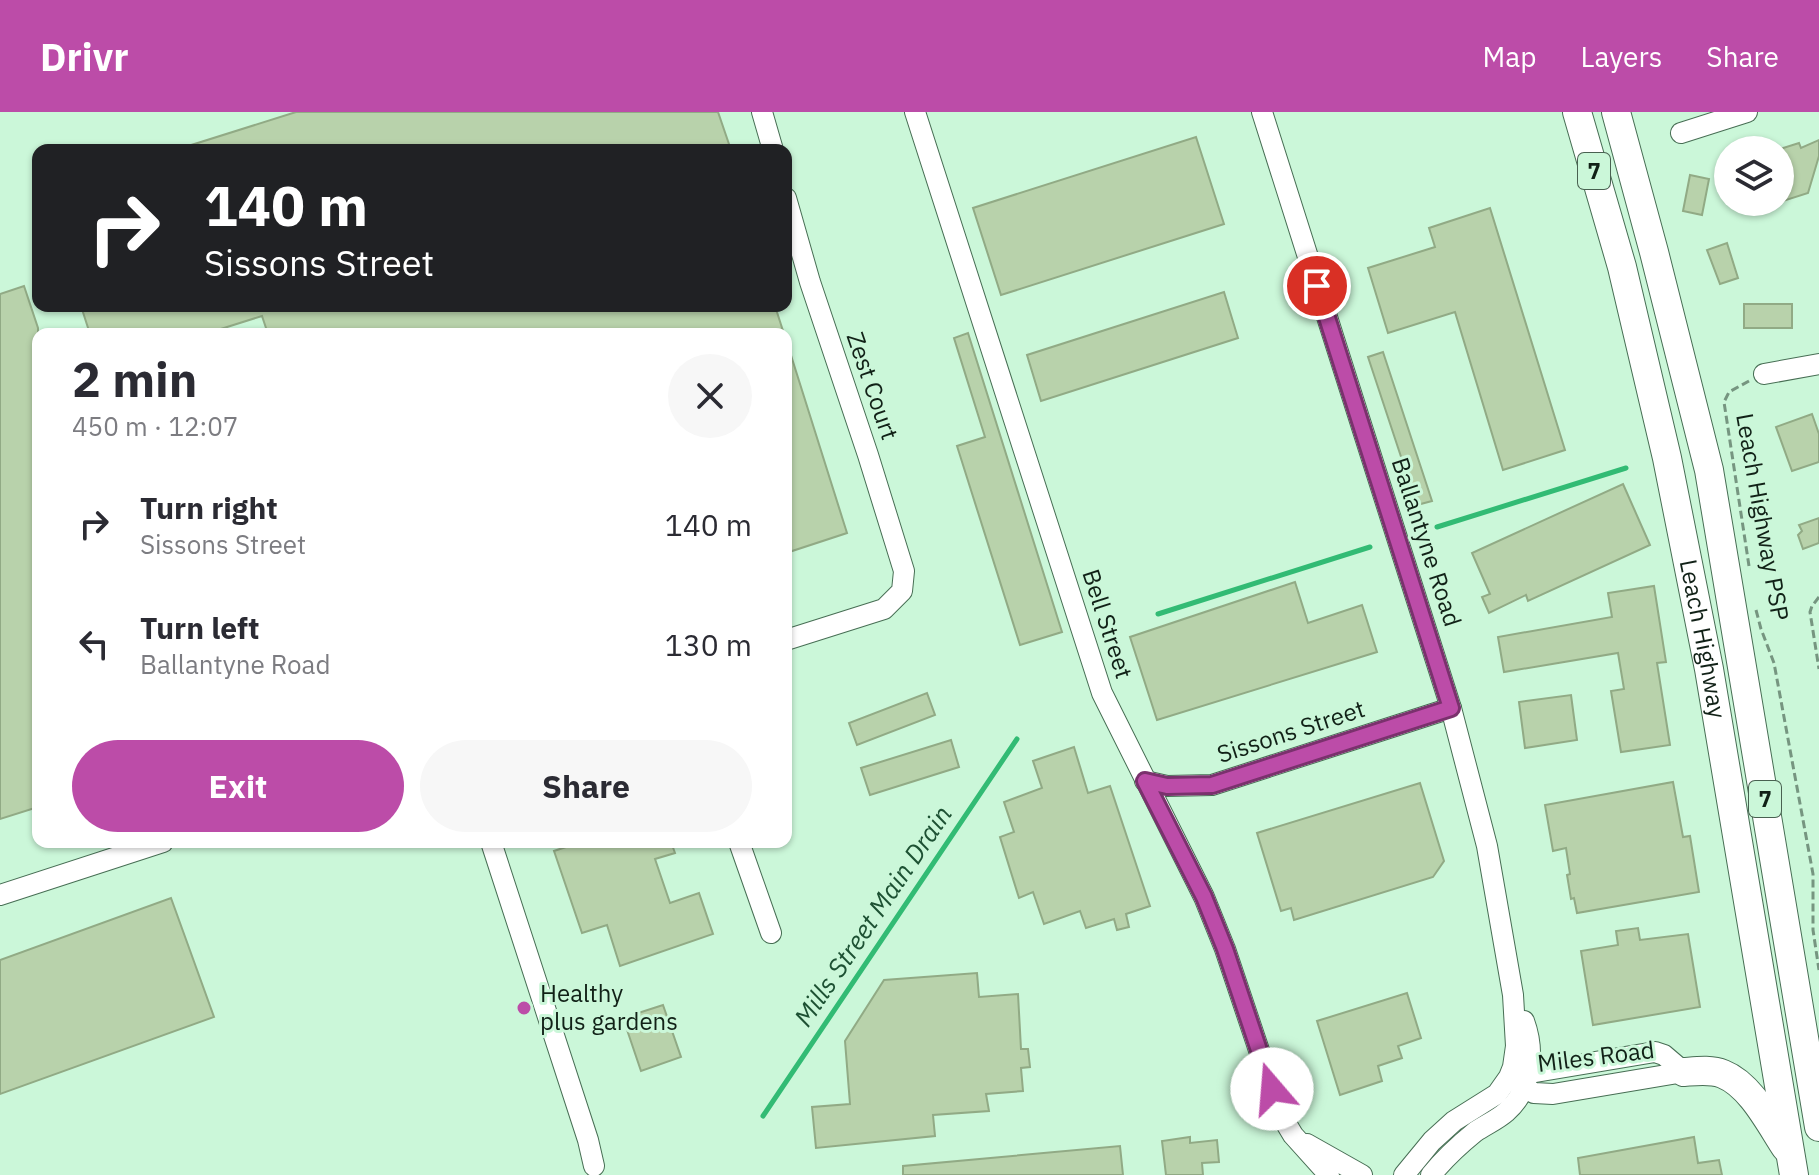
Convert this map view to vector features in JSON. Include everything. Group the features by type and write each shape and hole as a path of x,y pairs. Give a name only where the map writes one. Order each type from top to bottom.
{"highway":[{"path":"1565,112 1611,231"},
{"name":"Leach Highway","path":"1577,112 1622,267 1667,458 1709,669 1792,1165"},
{"name":"Leach Highway","path":"1616,112 1709,470 1819,1127"},
{"path":"1674,1063 1723,1074 1747,1091 1792,1165"}],"street":[{"path":"762,112 771,144"},
{"name":"Bell Street","path":"915,112 1102,693 1204,897 1284,1120 1293,1135 1329,1175"},
{"name":"Ballantyne Road","path":"1262,112 1451,708 1487,846 1513,995 1515,1056 1527,1077"},
{"path":"1681,133 1747,112"},
{"name":"Zest Court","path":"792,219 904,571 902,591 884,609 792,638"},
{"path":"1764,374 1819,364"},
{"name":"Sissons Street","path":"1145,781 1167,786 1212,785 1451,708"},
{"path":"0,895 145,848"},
{"path":"493,848 594,1166"},
{"path":"741,848 771,933"},
{"name":"Ballantyne Road","path":"1513,995 1526,1025 1527,1077"},
{"name":"Miles Road","path":"1431,1175 1477,1131 1512,1107 1527,1077 1539,1064 1557,1070 1655,1052 1674,1063"},
{"name":"Miles Road","path":"1404,1175 1432,1141 1454,1121 1527,1077 1674,1063"},
{"path":"1293,1135 1362,1175"}],"path":[{"name":"Leach Highway PSP","path":"1750,575 1724,402 1729,392 1764,374"},
{"path":"1819,597 1810,612 1819,669"},
{"name":"Leach Highway PSP","path":"1755,607 1774,663 1813,874 1813,930 1819,970"}],"building":[{"path":"296,112 718,112 729,144 195,144"},
{"path":"1196,137 1224,224 1001,295 973,208"},
{"path":"1819,140 1819,156 1808,193 1794,198 1794,145 1799,143 1801,148"},
{"path":"1690,175 1709,179 1702,215 1683,211"},
{"path":"1490,208 1565,450 1503,470 1455,312 1388,333 1368,268 1435,247 1429,228"},
{"path":"1727,243 1738,278 1720,284 1707,250"},
{"path":"24,286 38,328 32,328 32,809 0,819 0,294"},
{"path":"1224,292 1238,338 1041,401 1027,355"},
{"path":"1744,304 1792,304 1792,328 1744,328"},
{"path":"83,312 777,312 782,328 266,328 262,316 224,328 88,328"},
{"path":"968,333 1062,632 1020,645 957,446 985,437 954,338"},
{"path":"1383,352 1432,501 1417,505 1368,357"},
{"path":"792,359 847,533 792,551"},
{"path":"1812,414 1819,434 1819,462 1792,471 1776,427"},
{"path":"1623,484 1650,545 1528,601 1526,595 1489,613 1482,597 1490,594 1472,553"},
{"path":"1819,518 1819,543 1803,549 1798,535 1802,531 1799,525"},
{"path":"1295,582 1308,623 1362,605 1377,652 1157,720 1130,637"},
{"path":"1654,586 1666,662 1657,663 1670,745 1621,752 1611,691 1624,689 1618,653 1504,672 1498,637 1612,617 1608,593"},
{"path":"927,693 935,715 857,745 849,723"},
{"path":"1571,695 1577,740 1525,748 1519,702"},
{"path":"951,740 959,767 870,795 861,768"},
{"path":"1074,747 1088,793 1110,786 1150,906 1126,914 1129,927 1117,930 1114,919 1086,928 1080,911 1044,924 1033,892 1019,898 1000,837 1014,832 1004,802 1042,788 1033,761"},
{"path":"1673,782 1683,837 1690,836 1699,892 1577,913 1574,898 1571,899 1566,848 1553,851 1545,805"},
{"path":"1420,783 1444,861 1433,877 1294,920 1291,908 1281,911 1257,833"},
{"path":"563,848 673,848 675,853 655,859 670,903 699,893 713,934 620,966 607,925 582,933 554,851"},
{"path":"171,898 214,1017 0,1094 0,960"},
{"path":"1638,928 1640,940 1688,934 1700,1007 1593,1025 1581,951 1618,945 1616,931"},
{"path":"977,973 979,997 1018,994 1021,1049 1028,1049 1030,1067 1021,1068 1023,1091 986,1094 989,1111 933,1115 935,1136 816,1148 812,1107 850,1104 845,1041 884,980"},
{"path":"1407,993 1421,1038 1398,1046 1402,1058 1378,1066 1382,1081 1340,1095 1317,1021"},
{"path":"663,1005 681,1057 641,1071 623,1018"},
{"path":"1190,1137 1190,1143 1217,1140 1219,1162 1202,1163 1203,1175 1166,1175 1162,1141"},
{"path":"1694,1137 1698,1163 1719,1160 1722,1175 1580,1175 1578,1158"},
{"path":"1120,1146 1123,1175 903,1175 903,1166"}],"waterway":[{"name":"Mills Street Main Drain","path":"1437,527 1626,468"},
{"name":"Mills Street Main Drain","path":"1158,614 1370,547"},
{"name":"Mills Street Main Drain","path":"763,1116 1017,739"}],"place":[{"name":"Healthy plus gardens","path":"524,1008"}],"route":[{"path":"1272,1089 1225,949 1204,897 1145,781 1167,786 1212,785 1451,708 1317,286"}]}
